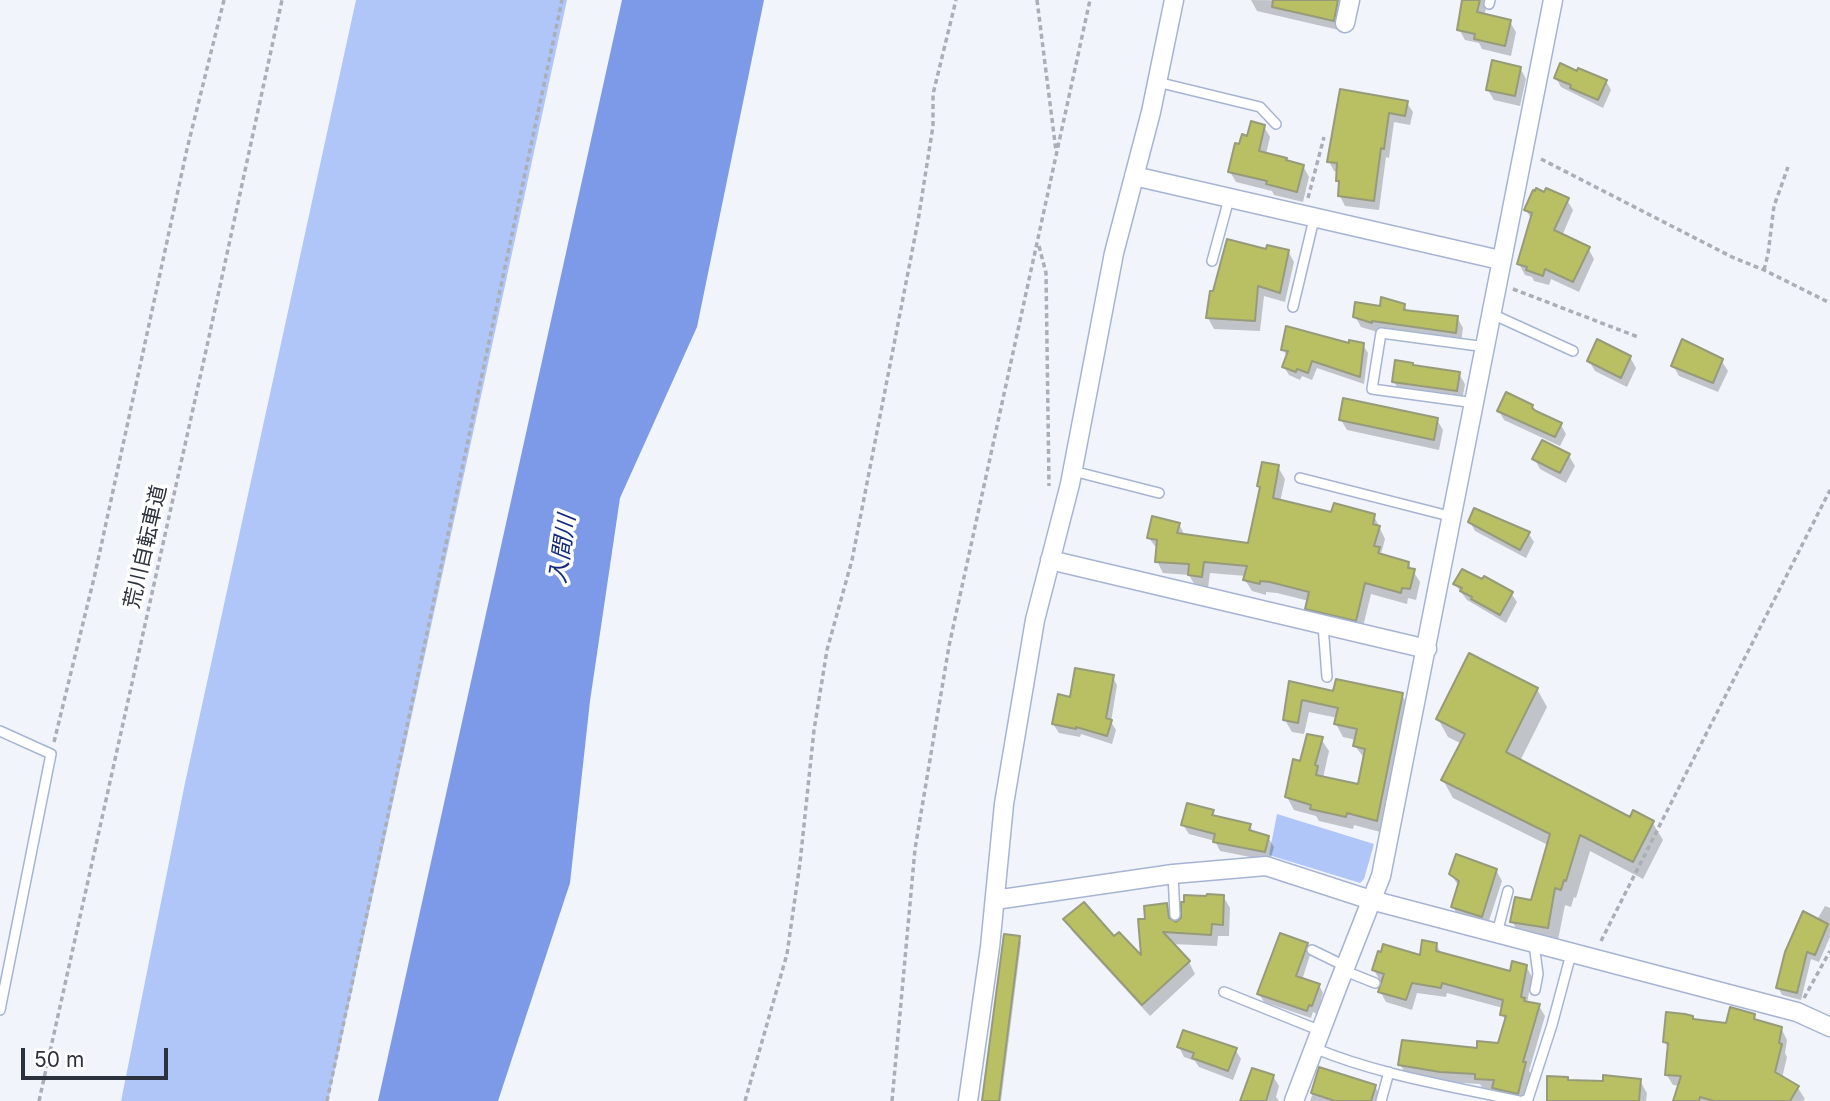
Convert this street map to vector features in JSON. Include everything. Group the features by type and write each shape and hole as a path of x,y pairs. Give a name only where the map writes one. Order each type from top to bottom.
{"street":[{"path":"968,1101 995,900 1004,804 1035,620 1072,470 1114,253 1157,82 1174,0"},
{"path":"1345,23 1350,0"},
{"path":"1294,1101 1381,876 1553,0"},
{"path":"1134,176 1500,260"},
{"path":"1050,560 1427,649"},
{"path":"995,900 1173,874 1266,866 1371,900 1797,1012 1830,1027"}],"lane":[{"path":"1157,82 1260,107 1276,124"},
{"path":"1212,261 1229,199"},
{"path":"1293,307 1309,218"},
{"path":"1492,314 1573,351"},
{"path":"1475,403 1372,389 1381,333 1486,346"},
{"path":"1072,470 1159,493"},
{"path":"1300,478 1453,517"},
{"path":"1323,625 1327,677"},
{"path":"0,731 51,754 0,1010"},
{"path":"1173,874 1175,915"},
{"path":"1497,934 1508,891"},
{"path":"1534,944 1538,974 1535,990"},
{"path":"1311,950 1375,983"},
{"path":"1314,1048 1389,1072 1521,1101 1528,1099 1552,1026 1571,954"},
{"path":"1224,992 1321,1031"},
{"path":"1381,1101 1389,1072"}],"path":[{"path":"218,0 222,9"},
{"path":"51,754 95,574 187,149 224,0"},
{"name":"荒川自転車道","path":"39,1101 282,0"},
{"path":"327,1101 562,0"},
{"path":"745,1101 787,954 814,730 827,650 854,546 922,197 933,126 933,94 956,0"},
{"path":"1037,0 1057,156"},
{"path":"892,1101 915,849 948,646 1090,0"},
{"path":"1309,218 1324,137"},
{"path":"1522,149 1722,253 1764,270 1830,303"},
{"path":"1764,270 1773,206 1788,167"},
{"path":"1038,244 1046,273 1049,492"},
{"path":"1497,283 1638,337"},
{"path":"1592,959 1830,490"},
{"path":"1797,1012 1830,951"}],"shaded area":[{"path":"356,0 567,0 328,1101 121,1101 185,783"},
{"path":"1277,814 1374,844 1364,879 1360,883 1269,855"}],"water":[{"name":"入間川","path":"622,0 764,0 697,327 620,498 590,701 570,883 498,1101 378,1101"}],"building":[{"path":"1273,0 1338,0 1334,21 1272,7"},
{"path":"1462,0 1480,0 1477,12 1511,20 1505,46 1474,39 1475,34 1457,30"},
{"path":"1492,60 1521,67 1515,96 1486,90"},
{"path":"1560,63 1607,80 1598,100 1554,78"},
{"path":"1340,89 1408,101 1405,116 1389,113 1374,201 1338,196 1337,163 1327,162"},
{"path":"1251,121 1265,125 1259,151 1304,165 1297,192 1266,184 1267,181 1228,172 1235,143 1239,144 1242,134 1247,136"},
{"path":"1536,188 1544,192 1546,188 1569,198 1554,230 1590,247 1573,282 1545,269 1543,276 1517,264 1532,213 1524,210"},
{"path":"1227,239 1266,249 1267,245 1289,250 1280,293 1258,286 1255,321 1206,318 1210,291 1213,291"},
{"path":"1381,297 1405,304 1404,310 1458,316 1456,333 1372,323 1353,317 1355,302 1380,306"},
{"path":"1286,326 1349,343 1349,340 1364,343 1360,377 1312,361 1308,373 1282,367 1288,351 1281,350"},
{"path":"1597,339 1631,356 1621,378 1587,361"},
{"path":"1682,339 1723,359 1713,383 1671,366"},
{"path":"1395,360 1460,372 1457,391 1392,382"},
{"path":"1506,392 1562,423 1555,437 1497,411"},
{"path":"1343,398 1438,418 1434,440 1339,420"},
{"path":"1542,440 1570,454 1560,473 1532,459"},
{"path":"1262,462 1279,465 1273,498 1331,512 1334,503 1375,514 1373,524 1380,526 1374,546 1380,547 1378,553 1409,562 1408,568 1415,569 1410,589 1402,588 1401,593 1365,583 1356,621 1305,609 1309,592 1270,582 1260,581 1260,584 1243,580 1247,566 1204,562 1202,577 1188,575 1189,564 1155,562 1157,540 1147,538 1152,516 1180,523 1177,533 1248,543 1260,487 1257,486"},
{"path":"1474,508 1530,532 1520,550 1468,522"},
{"path":"1462,569 1482,579 1484,576 1513,592 1500,615 1471,599 1472,597 1460,591 1462,588 1453,584"},
{"path":"1469,653 1538,688 1506,752 1630,817 1633,810 1654,821 1633,862 1580,835 1566,881 1564,880 1561,890 1555,888 1548,928 1510,922 1515,897 1531,900 1550,834 1441,780 1465,734 1436,719"},
{"path":"1075,668 1114,675 1106,718 1112,720 1107,736 1076,727 1052,724 1058,694 1070,697"},
{"path":"1336,679 1403,693 1377,821 1347,813 1346,817 1310,809 1311,805 1285,797 1293,759 1300,761 1307,734 1323,737 1315,765 1318,766 1316,775 1358,784 1365,749 1353,746 1357,729 1334,724 1338,708 1302,700 1298,723 1283,720 1289,681 1333,691"},
{"path":"1187,803 1214,810 1212,815 1251,824 1249,830 1269,836 1265,852 1213,842 1215,834 1181,825"},
{"path":"1456,854 1497,869 1482,917 1451,907 1459,881 1449,874"},
{"path":"1184,895 1224,895 1223,925 1212,924 1211,935 1163,932 1190,961 1142,1005 1063,919 1084,902 1114,936 1119,932 1141,955 1138,919 1145,919 1144,906 1167,903 1169,918 1176,922 1181,918"},
{"path":"1803,911 1828,924 1815,955 1807,952 1797,993 1776,988 1785,952"},
{"path":"1280,933 1308,943 1296,976 1320,984 1312,1006 1309,1005 1307,1011 1257,994"},
{"path":"1004,934 1020,936 999,1101 982,1101"},
{"path":"1422,940 1437,943 1436,951 1510,971 1512,961 1527,965 1521,997 1525,998 1524,1001 1540,1004 1523,1062 1526,1062 1518,1094 1492,1088 1494,1080 1475,1079 1475,1074 1398,1065 1402,1040 1477,1048 1477,1041 1498,1043 1506,1016 1500,1015 1503,1000 1442,983 1441,988 1412,983 1406,1000 1378,992 1384,974 1372,970 1383,944 1420,955"},
{"path":"1730,1007 1755,1014 1754,1019 1782,1027 1779,1043 1782,1044 1775,1072 1799,1086 1790,1101 1714,1101 1700,1097 1699,1101 1673,1101 1681,1076 1665,1075 1668,1043 1663,1042 1666,1012 1726,1023"},
{"path":"1183,1030 1237,1048 1228,1071 1192,1058 1194,1053 1177,1047"},
{"path":"1319,1067 1376,1085 1371,1101 1335,1101 1311,1093"},
{"path":"1252,1068 1274,1075 1266,1101 1240,1101"},
{"path":"1603,1075 1641,1079 1639,1101 1547,1101 1547,1076 1568,1077 1568,1080 1603,1081"}]}
